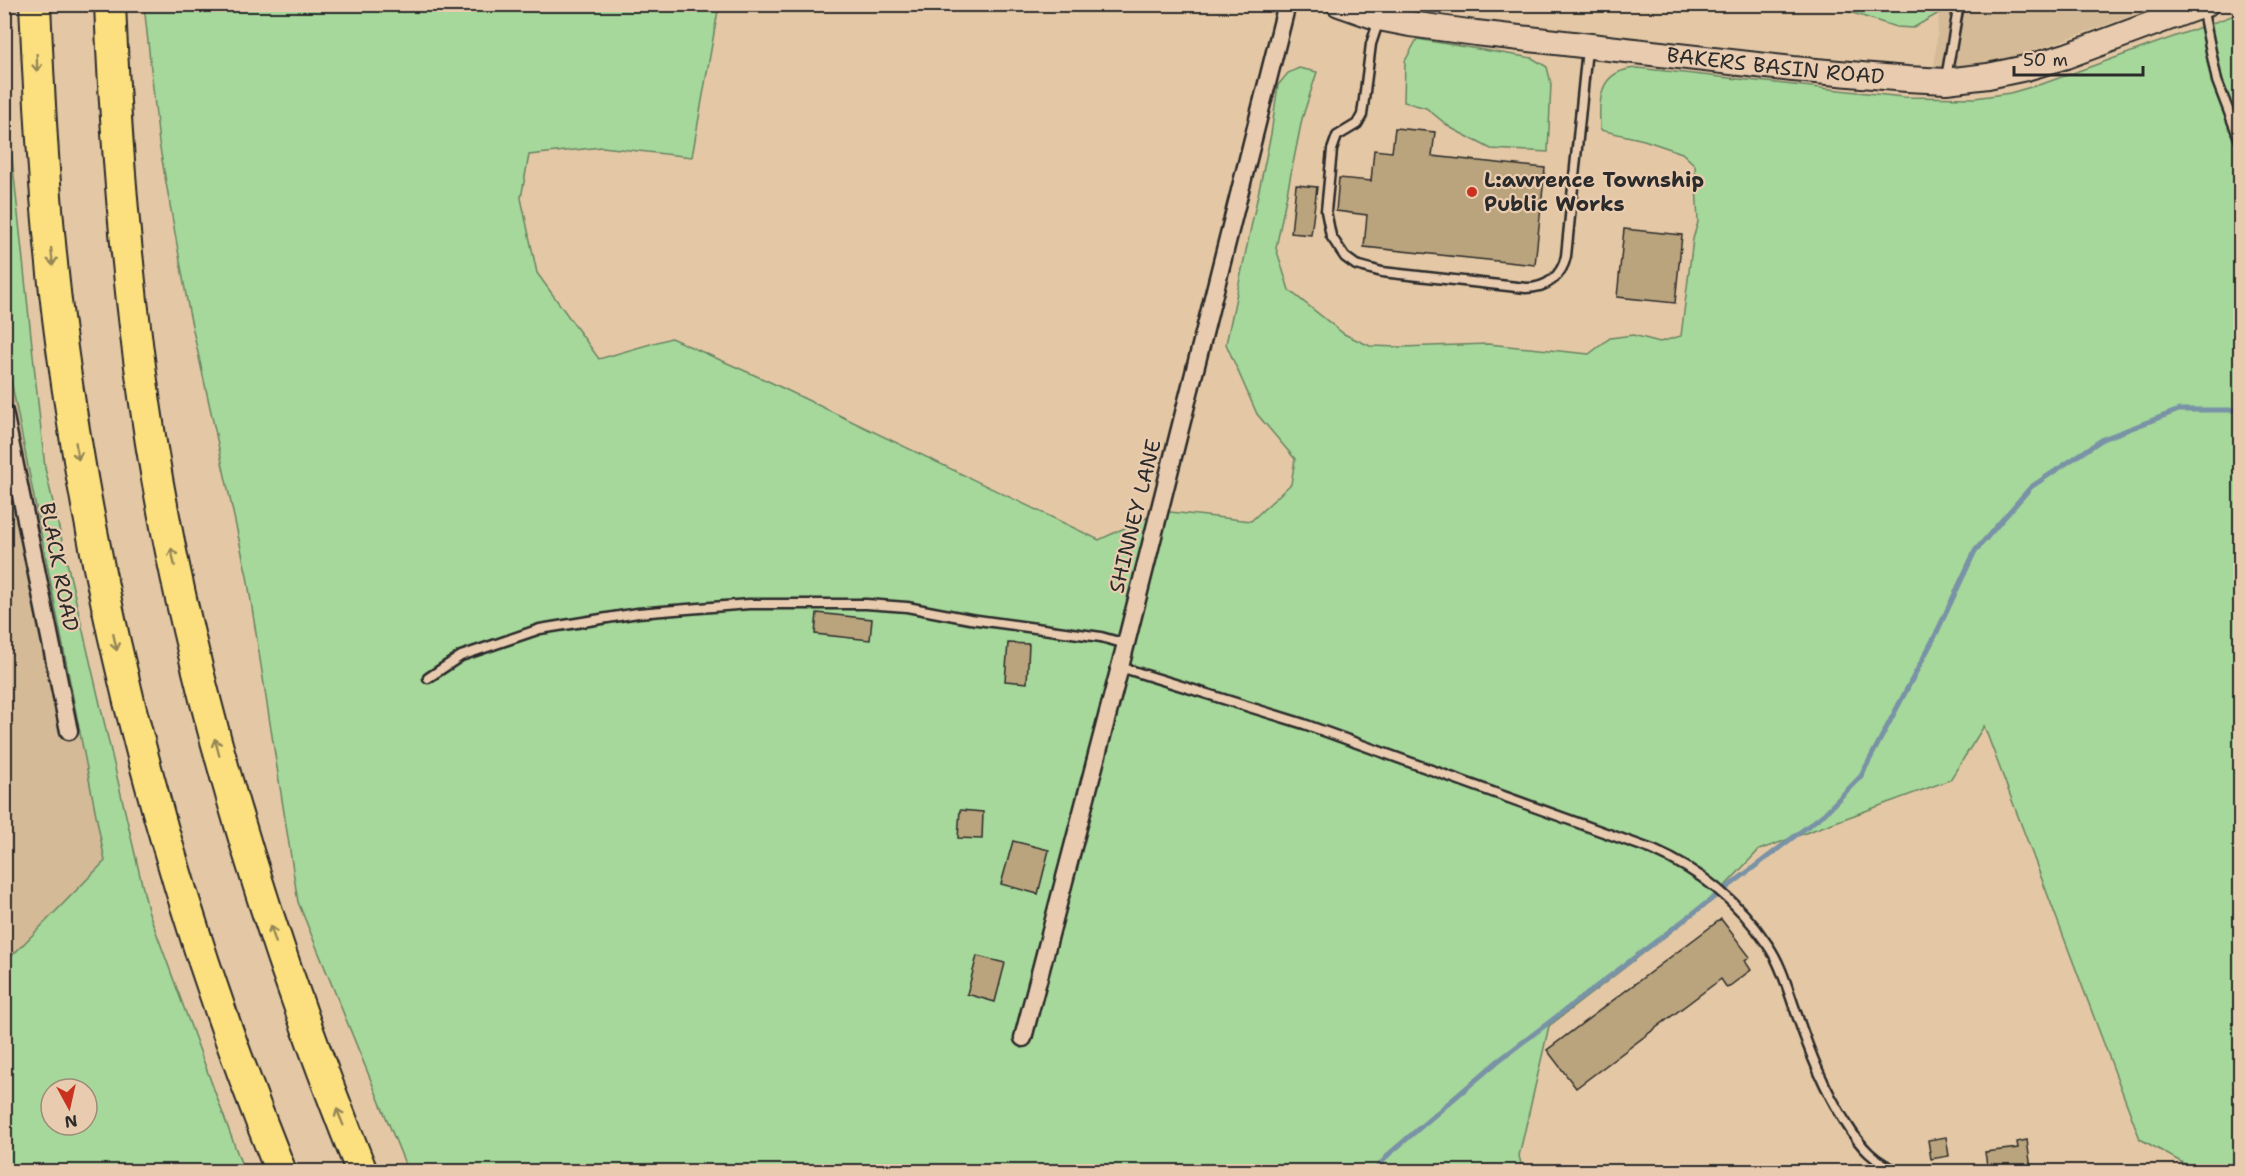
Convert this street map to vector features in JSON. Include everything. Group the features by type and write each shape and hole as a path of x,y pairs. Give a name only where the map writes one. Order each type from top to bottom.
{"highway":[{"path":"35,4 45,190 61,339 77,453 98,567 128,702 151,791 184,902 220,1012 281,1172"},
{"path":"110,4 115,117 135,330 151,442 183,608 215,740 269,923 330,1093 362,1172"}],"main road":[{"name":"BAKERS BASIN ROAD","path":"1339,4 1379,18 1443,28 1793,69 1907,80 1946,81 1988,76 2026,68 2204,5"}],"street":[{"name":"SHINNEY LANE","path":"1023,1038 1126,644 1287,4"},
{"name":"BLACK ROAD","path":"4,412 69,731"}],"lane":[{"path":"1946,81 1959,4"},
{"path":"2204,5 2217,81 2241,141"},
{"path":"1379,18 1371,44 1362,115 1357,124 1337,136 1332,150 1326,211 1331,236 1345,257 1356,265 1382,272 1526,288 1544,285 1559,273 1566,256 1587,46"},
{"path":"428,678 461,656 540,629 638,613 749,604 866,604 908,607 970,619 1101,637 1126,644"},
{"path":"1120,667 1304,724 1653,850 1689,867 1729,900 1752,924 1777,961 1814,1064 1838,1110 1866,1151 1876,1159 1902,1172"},
{"path":"2102,1172 2142,1172"}],"shaded area":[{"path":"1940,5 2163,5 2006,60 1934,68"},
{"path":"4,349 105,861 5,963 4,963"}],"green space":[{"path":"144,5 719,5 692,157 602,147 529,155 521,198 537,273 599,359 671,338 770,382 1099,540 1161,511 1251,521 1291,484 1295,459 1257,414 1226,344 1271,134 1278,85 1288,73 1299,68 1317,72 1302,119 1276,248 1289,290 1344,334 1370,346 1488,344 1589,354 1610,338 1633,335 1660,342 1681,336 1693,239 1698,222 1695,165 1682,153 1644,140 1600,130 1601,97 1608,80 1615,74 1638,68 1903,97 1975,98 2010,93 2045,83 2240,13 2240,1171 2197,1171 2140,1139 1984,726 1950,780 1759,850 1711,901 1549,1026 1519,1156 1523,1171 408,1171 298,902 247,576 189,312 159,143"},
{"path":"1828,5 1940,5 1939,13 1913,28 1896,27"},
{"path":"1417,39 1532,58 1547,67 1551,83 1548,152 1491,149 1451,128 1426,108 1404,102 1405,61"},
{"path":"5,91 45,468 148,910 244,1171 5,1171 5,963 105,861 5,349"}],"building":[{"path":"1395,128 1435,132 1432,156 1545,168 1535,265 1364,247 1367,215 1336,211 1339,178 1371,181 1374,150 1392,152"},
{"path":"1296,185 1317,187 1311,235 1291,233"},
{"path":"1624,229 1682,235 1675,303 1617,297"},
{"path":"817,613 872,619 870,640 815,634"},
{"path":"1008,643 1029,644 1027,683 1005,681"},
{"path":"960,810 983,812 982,839 958,838"},
{"path":"1013,841 1049,850 1038,894 1001,884"},
{"path":"1721,919 1750,957 1745,961 1751,970 1727,988 1721,979 1576,1088 1547,1050"},
{"path":"977,956 1005,963 995,1002 967,994"},
{"path":"1946,1137 1949,1156 1931,1159 1928,1140"},
{"path":"2027,1140 2031,1169 1988,1172 1985,1152 2018,1148 2017,1142"}],"waterway":[{"path":"1374,1172 1389,1154 1498,1061 1824,814 1861,776 1935,636 1975,551 2031,487 2103,439 2179,410 2240,410"}],"place":[{"name":"L:awrence Township Public Works","path":"1472,192"}]}
